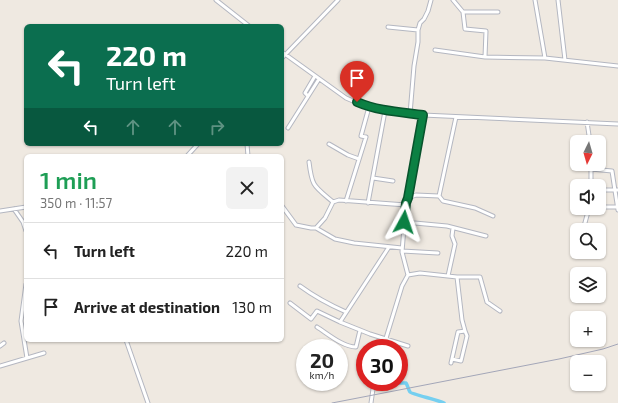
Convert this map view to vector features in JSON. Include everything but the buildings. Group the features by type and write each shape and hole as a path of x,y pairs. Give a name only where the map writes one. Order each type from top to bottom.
{"street":[{"path":"216,0 246,24"},
{"path":"338,0 284,53 346,98 385,111 410,114 618,124"},
{"path":"410,114 418,30 420,23 428,11 431,0"},
{"path":"453,0 463,12 466,30 486,31 484,57"},
{"path":"535,0 545,58"},
{"path":"558,0 565,60"},
{"path":"463,12 498,12"},
{"path":"388,27 418,30"},
{"path":"435,50 484,57 545,58 618,66"},
{"path":"308,96 305,93 315,76"},
{"path":"288,128 319,79"},
{"path":"346,201 366,137 360,136 370,107"},
{"path":"368,203 385,111"},
{"path":"290,303 311,319 317,311 340,322 385,339 402,286 408,275 402,249 404,222 423,115"},
{"path":"439,196 456,117"},
{"path":"588,122 589,135"},
{"path":"329,144 348,155 359,159"},
{"path":"188,154 196,146"},
{"path":"309,162 311,180 314,186 333,202"},
{"path":"606,170 612,171 617,190 618,208 606,208"},
{"path":"373,178 394,181"},
{"path":"606,190 617,190"},
{"path":"408,198 416,195 439,196 443,201 475,208 493,216"},
{"path":"316,228 325,218 333,202 338,200 406,205"},
{"path":"0,211 24,207"},
{"path":"14,209 24,226"},
{"path":"284,209 296,225 316,228 335,239 354,243 438,253"},
{"path":"404,222 453,228 486,236"},
{"path":"448,276 455,244 452,236 453,228"},
{"path":"340,322 389,247"},
{"path":"408,275 420,273 457,277 480,277 487,302 500,311"},
{"path":"452,359 461,361 467,336 462,320 457,277"},
{"path":"300,286 327,304 346,312"},
{"path":"24,299 21,321 24,337"},
{"path":"317,327 354,347 356,347 360,330"},
{"path":"451,363 458,332 465,331"},
{"path":"25,342 28,358"},
{"path":"127,342 148,403"},
{"path":"0,346 4,343"},
{"path":"0,366 44,353"},
{"path":"371,403 373,391"}],"waterway":[{"path":"408,388 412,393 444,403"}],"railway":[{"path":"332,403 559,359 618,344"}],"route":[{"path":"357,102 367,107 391,112 423,115 406,203 404,222"}]}
